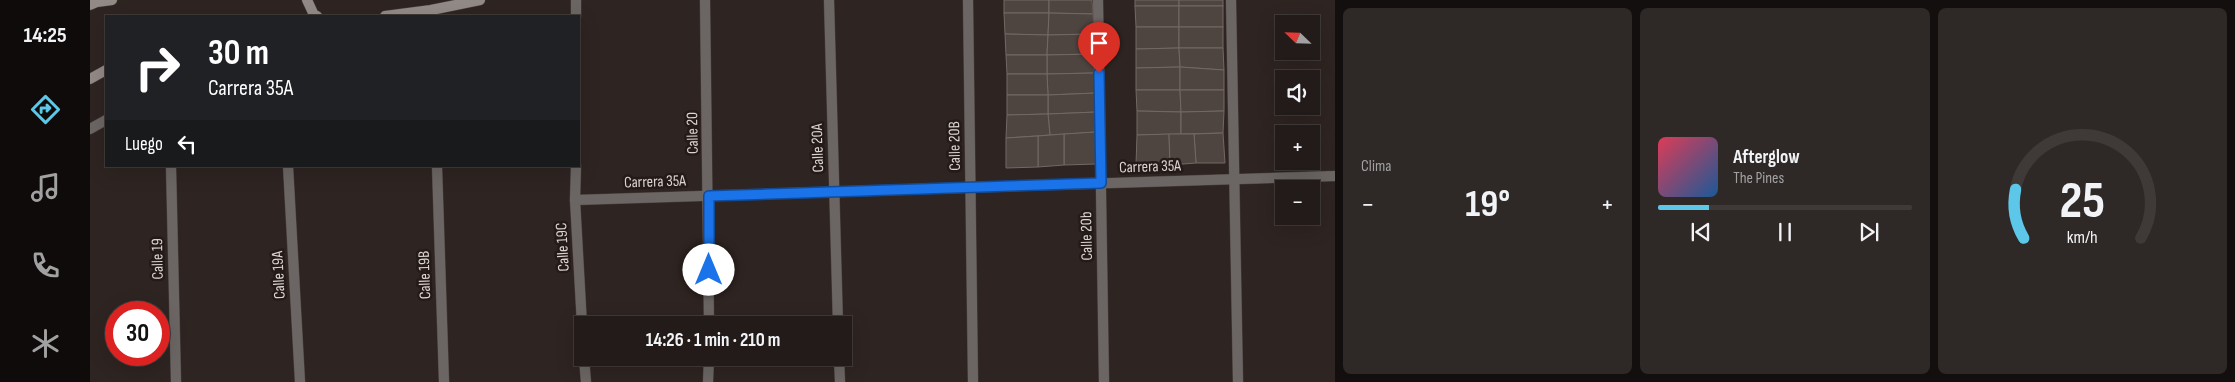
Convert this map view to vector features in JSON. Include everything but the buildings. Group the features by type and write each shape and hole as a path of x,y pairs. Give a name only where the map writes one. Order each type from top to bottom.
{"street":[{"path":"307,0 314,15"},
{"path":"400,15 432,13 480,0"},
{"path":"576,0 576,15"},
{"name":"Calle 20","path":"705,0 709,196 709,316"},
{"name":"Calle 20A","path":"829,0 838,316"},
{"name":"Calle 20B","path":"968,0 973,382"},
{"name":"Calle 20b","path":"1098,0 1104,382"},
{"path":"1231,0 1238,382"},
{"path":"90,71 105,70"},
{"path":"90,79 105,71"},
{"path":"90,129 105,121"},
{"name":"Calle 19","path":"171,167 176,382"},
{"name":"Calle 19A","path":"288,167 300,382"},
{"name":"Calle 19B","path":"437,167 444,382"},
{"name":"Calle 19C","path":"576,167 575,200 581,316"},
{"name":"Carrera 35A","path":"575,200 1335,176"},
{"path":"585,366 586,382"},
{"path":"708,366 708,382"},
{"path":"839,366 840,382"}],"route":[{"path":"709,270 709,196 1101,183 1099,73"}]}
